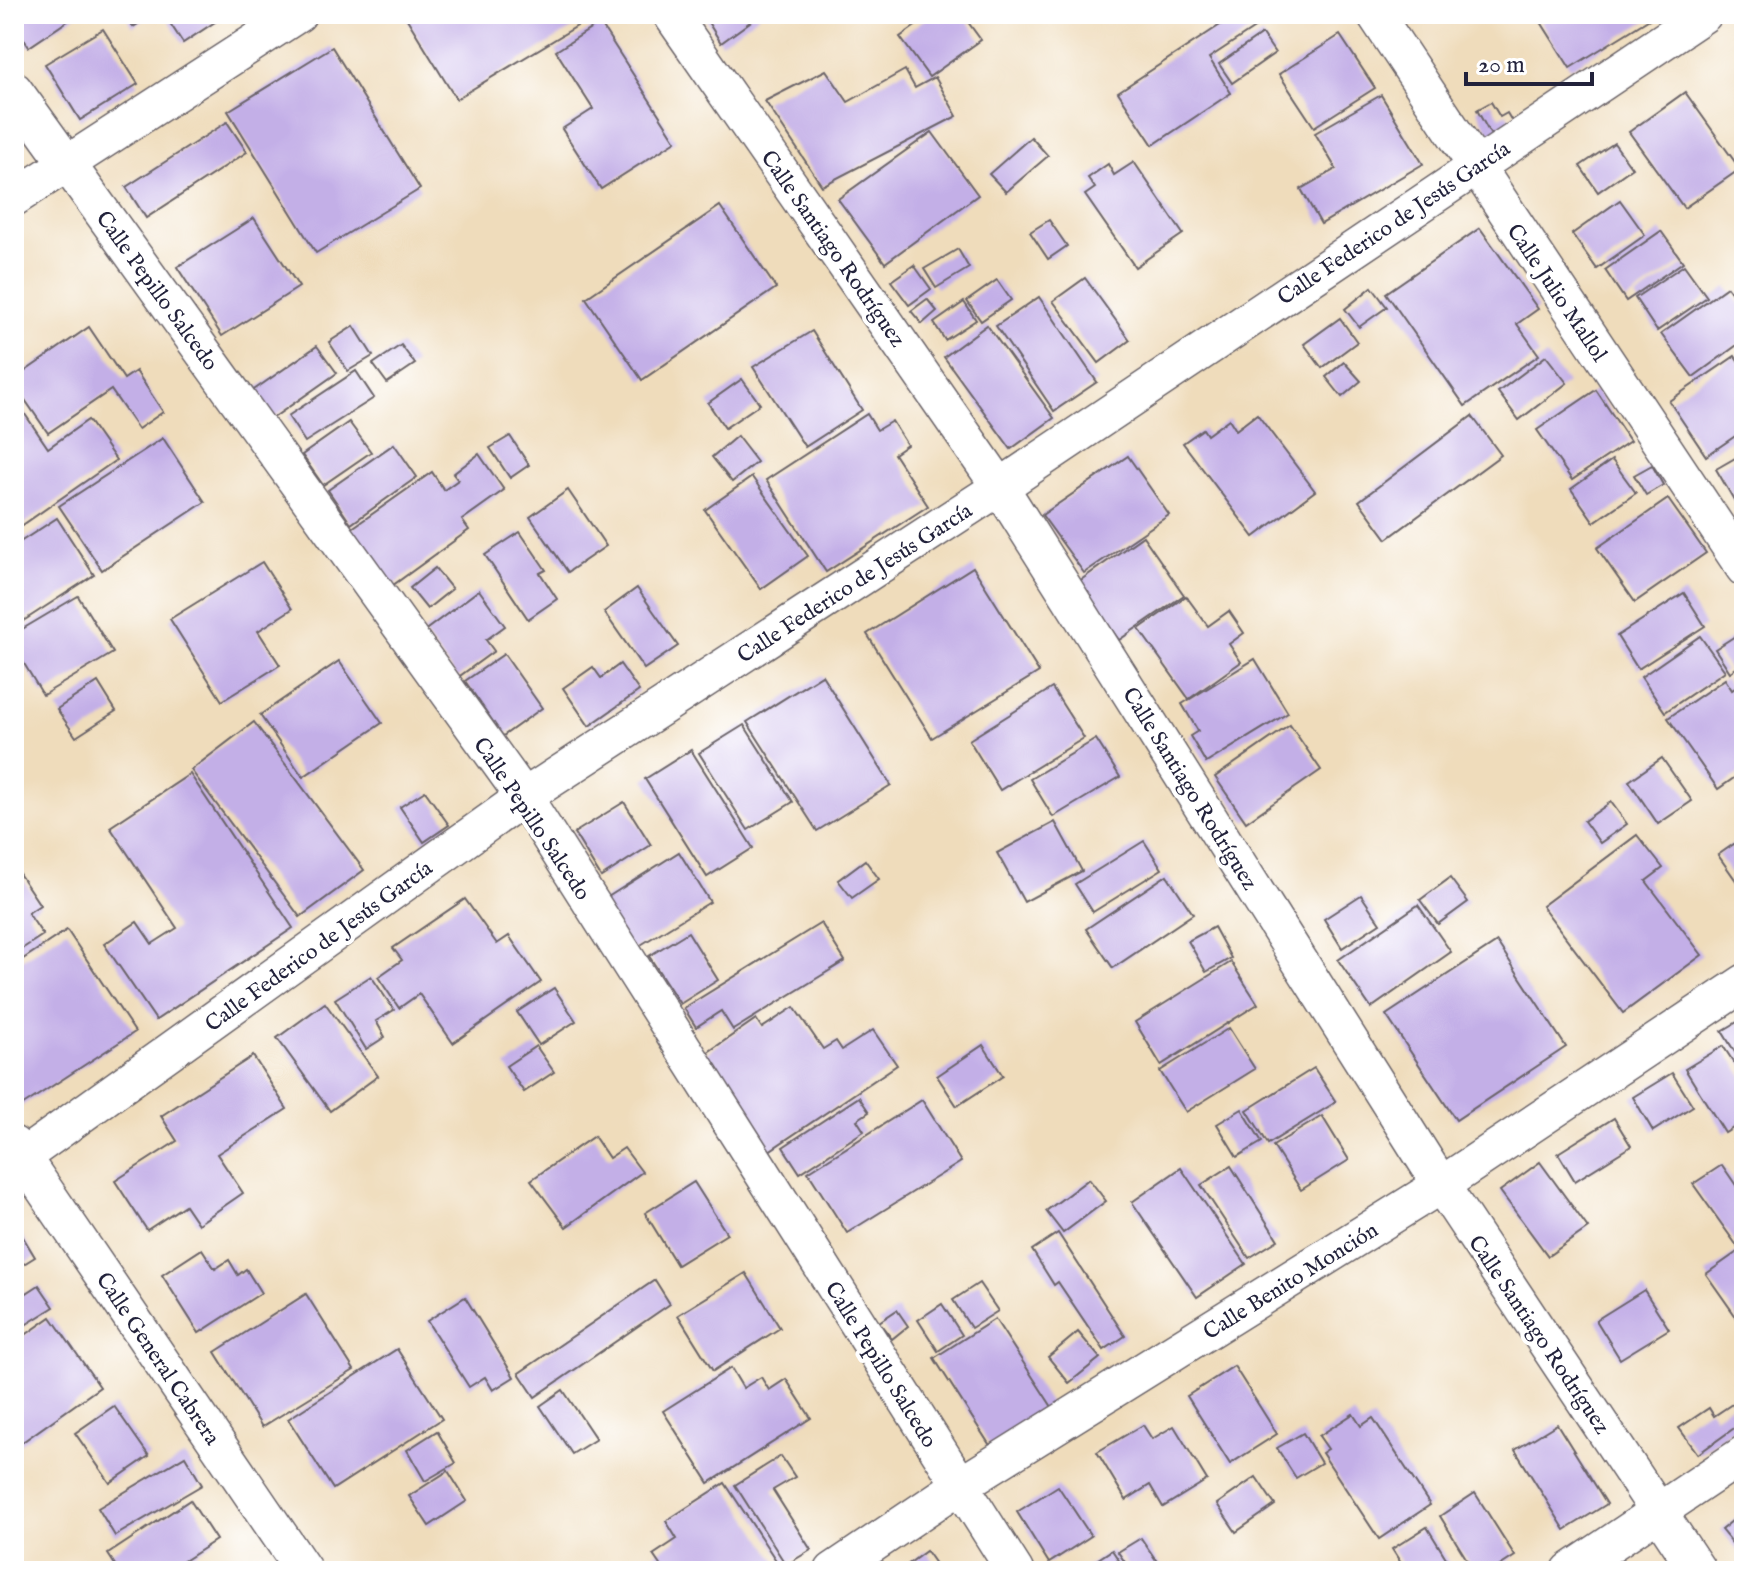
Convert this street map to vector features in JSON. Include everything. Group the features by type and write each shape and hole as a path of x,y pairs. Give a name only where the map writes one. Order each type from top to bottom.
{"street":[{"path":"14,198 298,14"},
{"name":"Calle Santiago Rodríguez","path":"671,14 1000,487 1441,1185 1698,1571"},
{"name":"Calle Julio Mallol","path":"1375,14 1474,167 1744,568"},
{"name":"Calle Federico de Jesús García","path":"17,1155 524,797 1000,487 1704,14"},
{"name":"Calle Pepillo Salcedo","path":"14,90 524,797 1015,1571"},
{"name":"Calle Benito Monción","path":"833,1571 959,1486 1441,1185 1744,983"},
{"name":"Calle General Cabrera","path":"17,1155 304,1571"},
{"path":"1570,1571 1657,1509 1744,1454"}],"building":[{"path":"14,14 78,14 29,47 14,24"},
{"path":"125,14 154,14 133,27"},
{"path":"164,14 227,14 183,43"},
{"path":"404,14 597,14 456,99"},
{"path":"703,14 761,14 721,43"},
{"path":"932,14 962,14 981,40 929,77 900,37"},
{"path":"1237,14 1260,14 1265,21 1209,58 1231,93 1153,145 1118,92"},
{"path":"1553,14 1648,14 1651,18 1570,68 1541,22"},
{"path":"600,23 676,141 601,189 562,129 593,109 556,51"},
{"path":"103,29 138,84 80,120 45,64"},
{"path":"1262,34 1275,53 1232,83 1219,64"},
{"path":"1340,35 1375,88 1314,127 1279,74"},
{"path":"332,47 420,189 316,253 228,111"},
{"path":"826,70 848,102 905,70 915,88 935,77 957,116 822,186 765,101"},
{"path":"1685,92 1740,169 1684,208 1629,132"},
{"path":"1381,95 1423,164 1321,224 1301,189 1336,169 1315,133"},
{"path":"1491,102 1500,117 1507,113 1516,128 1494,141 1477,110"},
{"path":"227,122 247,152 146,218 126,187"},
{"path":"932,132 978,195 885,263 838,199"},
{"path":"1031,137 1048,156 1006,192 989,174"},
{"path":"1614,143 1632,168 1598,192 1580,166"},
{"path":"1134,162 1183,234 1135,267 1085,195 1095,188 1088,178 1108,164 1114,175"},
{"path":"1620,200 1645,235 1597,269 1572,234"},
{"path":"720,206 776,288 642,380 586,298"},
{"path":"254,218 299,287 222,336 177,267"},
{"path":"1049,220 1067,246 1048,259 1030,232"},
{"path":"1480,228 1538,309 1517,324 1539,355 1465,406 1386,293"},
{"path":"1661,231 1683,262 1626,301 1605,270"},
{"path":"958,249 969,268 936,288 924,269"},
{"path":"914,265 931,289 909,305 891,281"},
{"path":"1684,265 1707,297 1657,331 1635,298"},
{"path":"1085,278 1130,340 1099,363 1053,301"},
{"path":"997,280 1011,300 981,321 967,301"},
{"path":"1372,287 1387,307 1359,327 1345,309"},
{"path":"1727,287 1744,310 1744,340 1693,377 1661,334"},
{"path":"1039,297 1097,382 1054,411 996,326"},
{"path":"927,299 937,311 922,324 911,311"},
{"path":"964,302 976,320 945,340 934,323"},
{"path":"1340,318 1357,342 1322,368 1304,344"},
{"path":"987,325 1054,418 1011,449 944,357"},
{"path":"354,326 373,356 348,371 329,342"},
{"path":"89,327 124,379 136,371 163,412 138,429 111,390 48,433 14,384 14,379"},
{"path":"812,331 862,410 805,447 753,367"},
{"path":"401,345 415,364 387,383 373,364"},
{"path":"317,346 337,373 270,420 251,392"},
{"path":"1546,356 1567,383 1519,420 1498,392"},
{"path":"1735,356 1744,369 1744,430 1706,456 1669,401"},
{"path":"1344,362 1361,381 1342,397 1326,377"},
{"path":"356,371 374,398 305,442 288,416"},
{"path":"742,379 760,404 725,428 708,403"},
{"path":"1596,390 1630,441 1572,480 1537,430"},
{"path":"14,398 48,448 88,420 116,460 14,531"},
{"path":"867,414 877,430 892,421 907,445 894,454 928,506 826,572 766,480"},
{"path":"1257,414 1315,491 1254,537 1183,443 1203,429 1207,435 1229,419 1236,430"},
{"path":"1472,416 1501,455 1387,539 1359,501"},
{"path":"349,422 371,452 323,485 302,455"},
{"path":"510,436 529,465 510,478 490,448"},
{"path":"737,436 757,462 732,482 712,457"},
{"path":"163,438 205,502 102,570 59,506"},
{"path":"394,444 417,477 351,524 328,490"},
{"path":"1744,453 1744,517 1716,469"},
{"path":"479,454 504,490 462,520 469,530 389,588 348,531 432,472 444,490 458,480 453,474"},
{"path":"1128,456 1169,515 1084,573 1042,515"},
{"path":"1612,460 1636,493 1594,522 1571,489"},
{"path":"1652,465 1663,485 1646,495 1634,475"},
{"path":"752,477 808,556 761,589 705,510"},
{"path":"568,490 606,546 568,572 530,517"},
{"path":"1668,499 1706,553 1635,602 1597,548"},
{"path":"57,518 94,575 14,627 14,546"},
{"path":"520,532 546,570 540,573 557,599 528,619 485,555"},
{"path":"1143,536 1184,595 1119,640 1078,582"},
{"path":"262,562 292,609 258,631 280,665 222,701 170,619"},
{"path":"973,567 1039,672 932,738 867,634"},
{"path":"435,568 452,589 427,609 410,588"},
{"path":"637,588 678,646 644,669 604,612"},
{"path":"479,590 505,626 486,640 494,651 457,678 423,632"},
{"path":"1684,593 1705,626 1638,669 1617,636"},
{"path":"78,596 113,653 43,695 14,647 14,634"},
{"path":"1186,596 1208,626 1229,611 1244,633 1229,644 1241,662 1189,699 1139,629"},
{"path":"1743,631 1744,663 1730,672 1715,649"},
{"path":"1700,636 1725,671 1665,712 1641,677"},
{"path":"504,654 542,708 503,736 465,681"},
{"path":"1255,659 1288,713 1206,763 1190,736 1198,731 1182,704"},
{"path":"339,661 382,723 303,777 260,715"},
{"path":"620,664 639,691 589,726 563,688 593,667 601,678"},
{"path":"822,675 891,785 817,831 747,722"},
{"path":"1725,679 1732,690 1744,682 1744,771 1718,789 1668,718"},
{"path":"98,682 116,711 76,737 57,709"},
{"path":"1052,688 1084,738 1000,790 969,740"},
{"path":"254,722 364,870 300,917 191,770"},
{"path":"744,725 793,802 748,830 699,753"},
{"path":"1290,725 1321,770 1246,822 1215,777"},
{"path":"1096,739 1120,777 1053,817 1030,779"},
{"path":"691,750 753,848 707,877 645,779"},
{"path":"1662,758 1692,801 1658,824 1629,781"},
{"path":"190,774 293,928 156,1020 104,944 137,922 152,944 177,928 110,827"},
{"path":"425,791 449,825 424,842 400,807"},
{"path":"624,802 651,845 601,877 574,833"},
{"path":"1611,802 1627,824 1600,843 1584,821"},
{"path":"1055,822 1082,871 1024,902 997,853"},
{"path":"1637,835 1663,868 1646,881 1702,955 1623,1013 1542,906"},
{"path":"1744,837 1744,892 1718,855"},
{"path":"1144,841 1162,869 1093,912 1075,884"},
{"path":"679,852 710,902 631,951 600,902"},
{"path":"865,860 879,879 852,898 838,880"},
{"path":"18,872 40,905 28,913 43,935 14,954 14,874"},
{"path":"1167,875 1193,914 1113,968 1086,929"},
{"path":"1450,878 1468,902 1438,924 1420,900"},
{"path":"1361,895 1380,923 1342,948 1324,919"},
{"path":"465,899 497,944 509,936 541,982 453,1043 419,994 399,1008 378,977 402,960 393,948"},
{"path":"1418,905 1451,952 1371,1008 1338,960"},
{"path":"821,923 845,961 733,1030 721,1011 696,1027 684,1008"},
{"path":"1214,927 1231,958 1206,972 1188,941"},
{"path":"67,930 135,1032 14,1111 14,965"},
{"path":"688,932 718,980 680,1004 649,956"},
{"path":"1497,942 1566,1047 1456,1120 1386,1015"},
{"path":"1231,962 1258,1004 1161,1065 1135,1022"},
{"path":"371,976 394,1010 376,1021 385,1037 366,1049 335,999"},
{"path":"554,988 576,1021 539,1045 517,1012"},
{"path":"325,1003 378,1076 330,1111 277,1038"},
{"path":"794,1007 823,1049 836,1041 842,1050 873,1030 897,1065 766,1153 701,1057 756,1019 762,1028"},
{"path":"1744,1018 1744,1067 1722,1031"},
{"path":"1229,1028 1255,1069 1186,1112 1160,1071"},
{"path":"983,1045 1003,1076 957,1106 937,1076"},
{"path":"536,1046 554,1072 524,1092 506,1066"},
{"path":"1723,1046 1744,1078 1744,1121 1725,1133 1685,1069"},
{"path":"253,1056 287,1109 217,1154 243,1193 198,1224 185,1205 147,1230 115,1181 177,1141 161,1116"},
{"path":"1314,1068 1336,1102 1268,1144 1247,1110"},
{"path":"1672,1073 1693,1106 1653,1131 1633,1097"},
{"path":"859,1097 869,1112 857,1120 864,1131 800,1173 783,1147"},
{"path":"922,1100 961,1162 847,1233 808,1172"},
{"path":"1242,1109 1262,1142 1237,1157 1217,1124"},
{"path":"1322,1116 1349,1160 1301,1190 1273,1146"},
{"path":"1614,1118 1631,1146 1575,1181 1558,1153"},
{"path":"594,1136 609,1158 624,1148 642,1172 566,1227 531,1180"},
{"path":"1540,1162 1588,1228 1548,1256 1500,1191"},
{"path":"1722,1165 1744,1197 1744,1328 1706,1274 1740,1250 1693,1184"},
{"path":"1231,1166 1278,1240 1249,1258 1201,1185"},
{"path":"1181,1168 1246,1264 1197,1297 1132,1202"},
{"path":"1089,1179 1106,1201 1063,1233 1046,1211"},
{"path":"694,1182 727,1234 677,1265 645,1213"},
{"path":"14,1222 35,1257 14,1270"},
{"path":"1058,1233 1125,1336 1104,1350 1058,1282 1054,1285 1032,1250"},
{"path":"202,1249 215,1269 229,1260 238,1275 246,1269 261,1293 199,1333 162,1275"},
{"path":"746,1273 780,1328 713,1371 678,1315"},
{"path":"14,1277 25,1294 39,1285 54,1307 14,1332"},
{"path":"655,1280 670,1304 535,1397 519,1373"},
{"path":"979,1283 998,1311 971,1328 953,1300"},
{"path":"1644,1290 1669,1329 1620,1359 1596,1320"},
{"path":"306,1294 354,1370 262,1427 215,1352"},
{"path":"465,1297 514,1377 493,1390 485,1377 469,1387 427,1321"},
{"path":"942,1304 962,1335 938,1351 918,1320"},
{"path":"897,1310 908,1326 892,1339 879,1322"},
{"path":"51,1317 100,1387 14,1448 14,1343"},
{"path":"995,1319 1052,1407 991,1447 934,1358"},
{"path":"1078,1332 1100,1358 1069,1383 1048,1357"},
{"path":"397,1349 442,1419 333,1489 288,1419"},
{"path":"1234,1366 1277,1434 1230,1464 1187,1396"},
{"path":"731,1368 743,1388 761,1377 769,1390 786,1379 811,1418 709,1483 663,1411"},
{"path":"563,1390 596,1439 572,1454 540,1406"},
{"path":"1732,1404 1744,1421 1698,1454 1679,1428 1709,1408 1714,1416"},
{"path":"114,1406 149,1456 110,1483 75,1433"},
{"path":"1353,1414 1361,1426 1373,1418 1430,1505 1379,1539 1322,1453 1328,1449 1319,1436"},
{"path":"1557,1424 1607,1504 1565,1530 1515,1450"},
{"path":"1143,1425 1152,1439 1174,1426 1207,1480 1163,1507 1150,1485 1126,1500 1097,1452"},
{"path":"437,1431 456,1463 425,1481 407,1450"},
{"path":"1303,1433 1321,1463 1296,1478 1277,1448"},
{"path":"185,1456 202,1485 115,1536 98,1508"},
{"path":"781,1456 795,1477 773,1490 811,1550 786,1565 735,1485"},
{"path":"448,1471 467,1501 429,1526 409,1496"},
{"path":"1256,1477 1275,1505 1236,1532 1217,1504"},
{"path":"725,1483 783,1571 664,1571 653,1555 677,1539 666,1521"},
{"path":"1058,1486 1091,1536 1049,1563 1017,1512"},
{"path":"1475,1493 1515,1556 1492,1571 1474,1571 1440,1516"},
{"path":"190,1500 216,1540 168,1571 119,1571 108,1554"},
{"path":"1744,1511 1744,1558 1721,1530"},
{"path":"1427,1527 1454,1571 1406,1571 1392,1549"},
{"path":"1141,1538 1162,1569 1160,1571 1131,1571 1118,1552"},
{"path":"1112,1550 1126,1571 1080,1571"},
{"path":"926,1551 940,1571 899,1571"}]}
